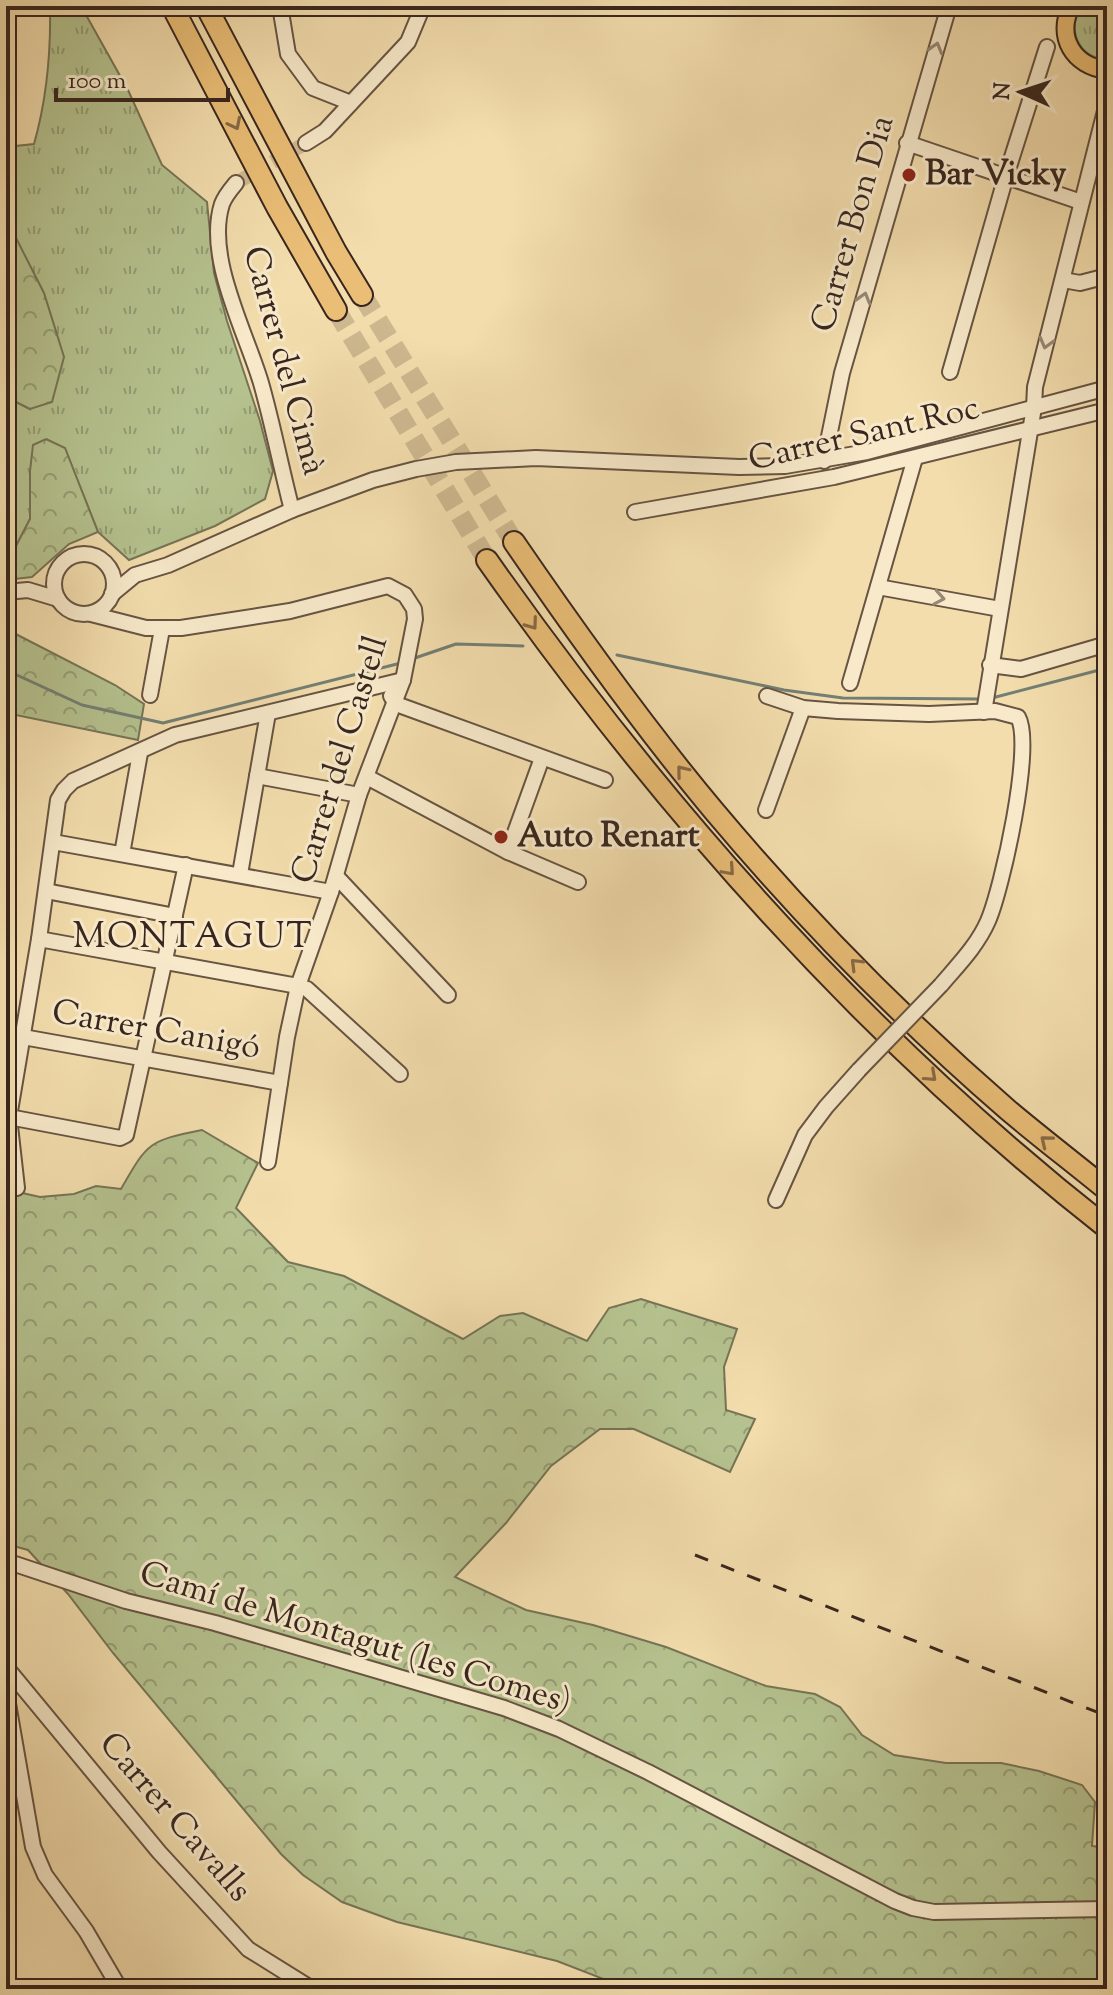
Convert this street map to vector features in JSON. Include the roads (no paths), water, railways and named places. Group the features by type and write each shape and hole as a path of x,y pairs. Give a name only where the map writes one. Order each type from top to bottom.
{"highway":[{"path":"172,6 277,207 336,310"},
{"path":"206,6 362,295"},
{"path":"219,6 324,229"},
{"path":"514,542 566,618 667,752 714,811 817,925 917,1026 1006,1108 1107,1190"},
{"path":"487,560 575,683 693,828 753,896 899,1047 990,1130 1107,1228"}],"main road":[{"path":"1063,10 1070,50 1095,69 1107,70"}],"street":[{"path":"280,6 288,54 313,88 351,103"},
{"path":"306,143 325,131 408,42 423,6"},
{"name":"Carrer Bon Dia","path":"824,461 842,373 949,6"},
{"path":"950,372 1047,47"},
{"path":"984,712 1035,387 1107,103"},
{"path":"907,143 1081,202"},
{"name":"Carrer del Cimà","path":"236,183 223,201 218,230 225,281 261,382 292,510"},
{"path":"1063,280 1080,283 1107,276"},
{"path":"91,614 103,608 135,575 168,565 292,510 373,480 416,469 493,459 536,458 739,467 785,466 867,452 1107,388"},
{"name":"Carrer Sant Roc","path":"635,512 790,486 1107,410"},
{"path":"850,683 915,458"},
{"path":"6,592 28,590 41,584 66,560 80,554 95,556 107,565 135,575"},
{"path":"107,565 114,581 111,597 116,618"},
{"path":"56,571 54,588 58,599"},
{"name":"Carrer del Castell","path":"162,629 201,626 290,611 381,586 399,590 414,609 406,668 396,704 359,795 331,892 298,986 268,1162"},
{"path":"878,587 1000,609"},
{"path":"28,590 58,599 74,613 116,618 146,628 162,629 150,695"},
{"path":"990,665 1021,669 1107,644"},
{"path":"17,1188 9,1117 39,939 58,800 64,790 73,781 175,735 385,685 406,668"},
{"path":"385,685 396,704 605,780"},
{"path":"767,696 803,708 929,714 995,711 1018,717 1023,726 1022,761 999,893 987,924 972,949 941,985 826,1107 805,1135 776,1200"},
{"path":"766,810 803,708"},
{"path":"240,874 268,713"},
{"path":"122,854 140,753"},
{"path":"508,852 542,758"},
{"path":"257,776 359,795"},
{"path":"367,777 508,852 578,882"},
{"path":"53,842 331,892"},
{"path":"9,1117 120,1138 126,1135 186,865"},
{"path":"336,876 448,995"},
{"path":"46,891 175,916"},
{"path":"39,939 307,989 400,1074"},
{"name":"Carrer Canigó","path":"23,1037 280,1083"},
{"name":"Camí de Montagut (les Comes)","path":"6,1561 126,1601 215,1623 489,1703 546,1724 648,1772 818,1863 913,1908 934,1912 1107,1909"},
{"name":"Carrer Cavalls","path":"6,1667 159,1852 248,1949 312,1989"},
{"path":"6,1692 33,1847 45,1875 86,1931 120,1989"}],"waterway":[{"path":"412,659 456,644 523,646"},
{"path":"617,655 784,690 843,698 981,699"},
{"path":"6,670 82,705 163,723 401,663"},
{"path":"992,698 1107,668"}],"tunnel":[{"path":"236,183 306,143"},
{"path":"362,295 514,542"},
{"path":"336,310 487,560"}],"railway":[{"path":"695,1555 1107,1716"}],"place":[{"name":"Bar Vicky","path":"909,175"},
{"name":"Auto Renart","path":"501,837"}],"district":[{"name":"MONTAGUT","path":"193,938"}]}
